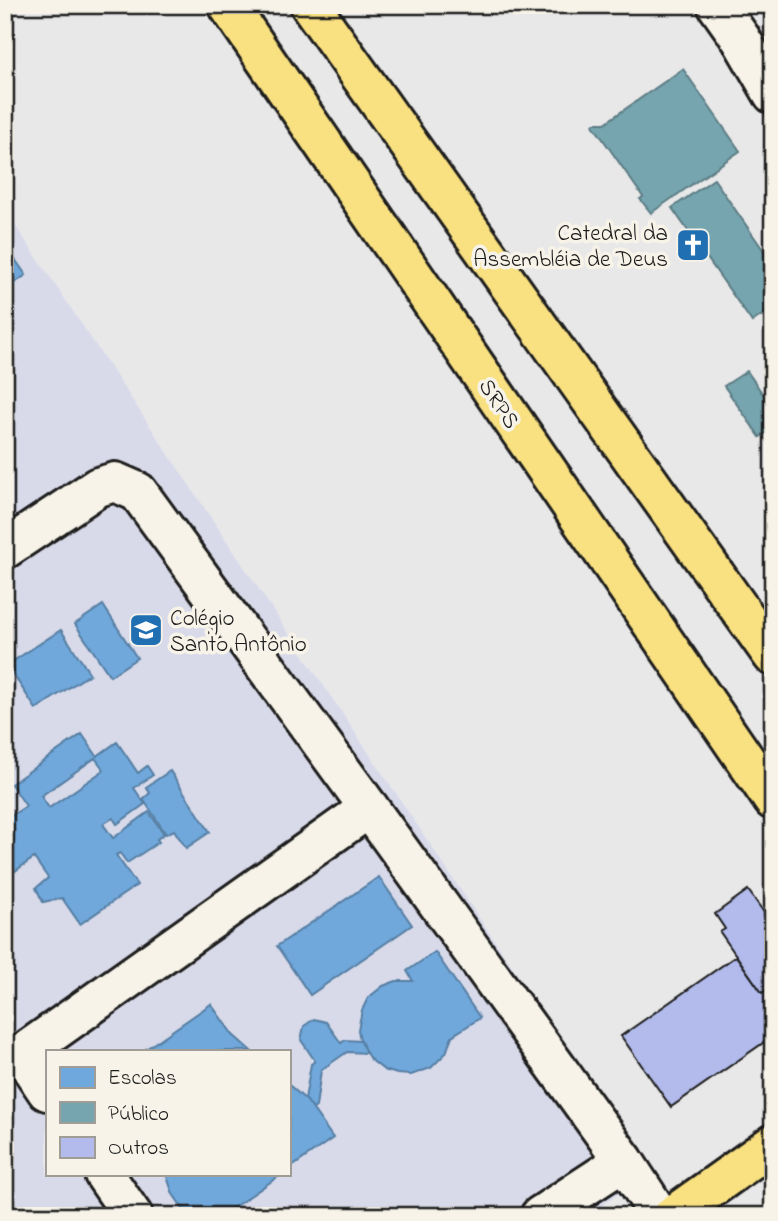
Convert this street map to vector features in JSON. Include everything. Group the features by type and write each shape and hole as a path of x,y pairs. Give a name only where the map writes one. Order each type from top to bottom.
{"main road":[{"name":"SRPS","path":"228,5 773,800"},
{"path":"310,5 773,656"},
{"path":"672,1216 773,1144"}],"lane":[{"path":"717,5 741,39 773,94"},
{"path":"5,550 98,487 115,482 138,492 369,807 624,1161 660,1216"},
{"path":"46,1090 22,1054 369,807"},
{"path":"540,1216 624,1161"},
{"path":"105,1176 133,1216"}],"shaded area":[{"name":"Colégio Santo Antônio","path":"5,210 649,1171 587,1216 5,1216"}],"building: Escolas":[{"path":"5,245 26,275 5,290"},
{"path":"103,605 137,658 110,676 75,624"},
{"path":"61,630 90,674 36,709 7,665"},
{"path":"82,734 97,756 117,742 138,773 147,766 153,775 134,788 145,804 117,824 113,818 103,824 113,838 149,812 164,834 157,839 159,842 127,863 120,853 116,855 137,885 80,924 62,898 43,902 36,888 48,878 34,858 5,878 5,820 26,806 11,784","holes":["95,758 104,770 49,808 41,796"]},
{"path":"170,771 210,832 186,848 174,830 166,834 143,799 150,793 146,787"},
{"path":"379,877 412,925 310,995 277,946"},
{"path":"435,952 480,1018 452,1036 446,1053 431,1068 411,1075 384,1070 370,1059 361,1045 358,1030 362,1010 368,998 383,986 396,981 413,981 407,971"},
{"path":"211,1004 233,1035 250,1050 144,1050"},
{"path":"314,1019 326,1022 341,1043 345,1040 361,1041 366,1053 347,1052 321,1070 316,1107 313,1109 305,1099 311,1064 315,1061 301,1040 304,1026"},
{"path":"290,1086 307,1101 333,1138 290,1168"},
{"path":"167,1176 279,1176 221,1216 188,1216 173,1194"}],"building: Público":[{"path":"683,69 740,151 651,213 640,199 643,197 593,125 605,123"},
{"path":"714,179 773,264 773,307 752,322 672,208"},
{"path":"747,371 773,409 773,428 760,437 724,386"}],"building: Outros":[{"path":"748,890 773,925 773,986 762,993 720,932 725,929 715,914"},
{"path":"736,956 762,993 773,986 773,1036 671,1107 621,1036"}],"place":[{"name":"Catedral da Assembléia de Deus","path":"693,245"},
{"name":"Colégio Santo Antônio","path":"146,630"}]}
